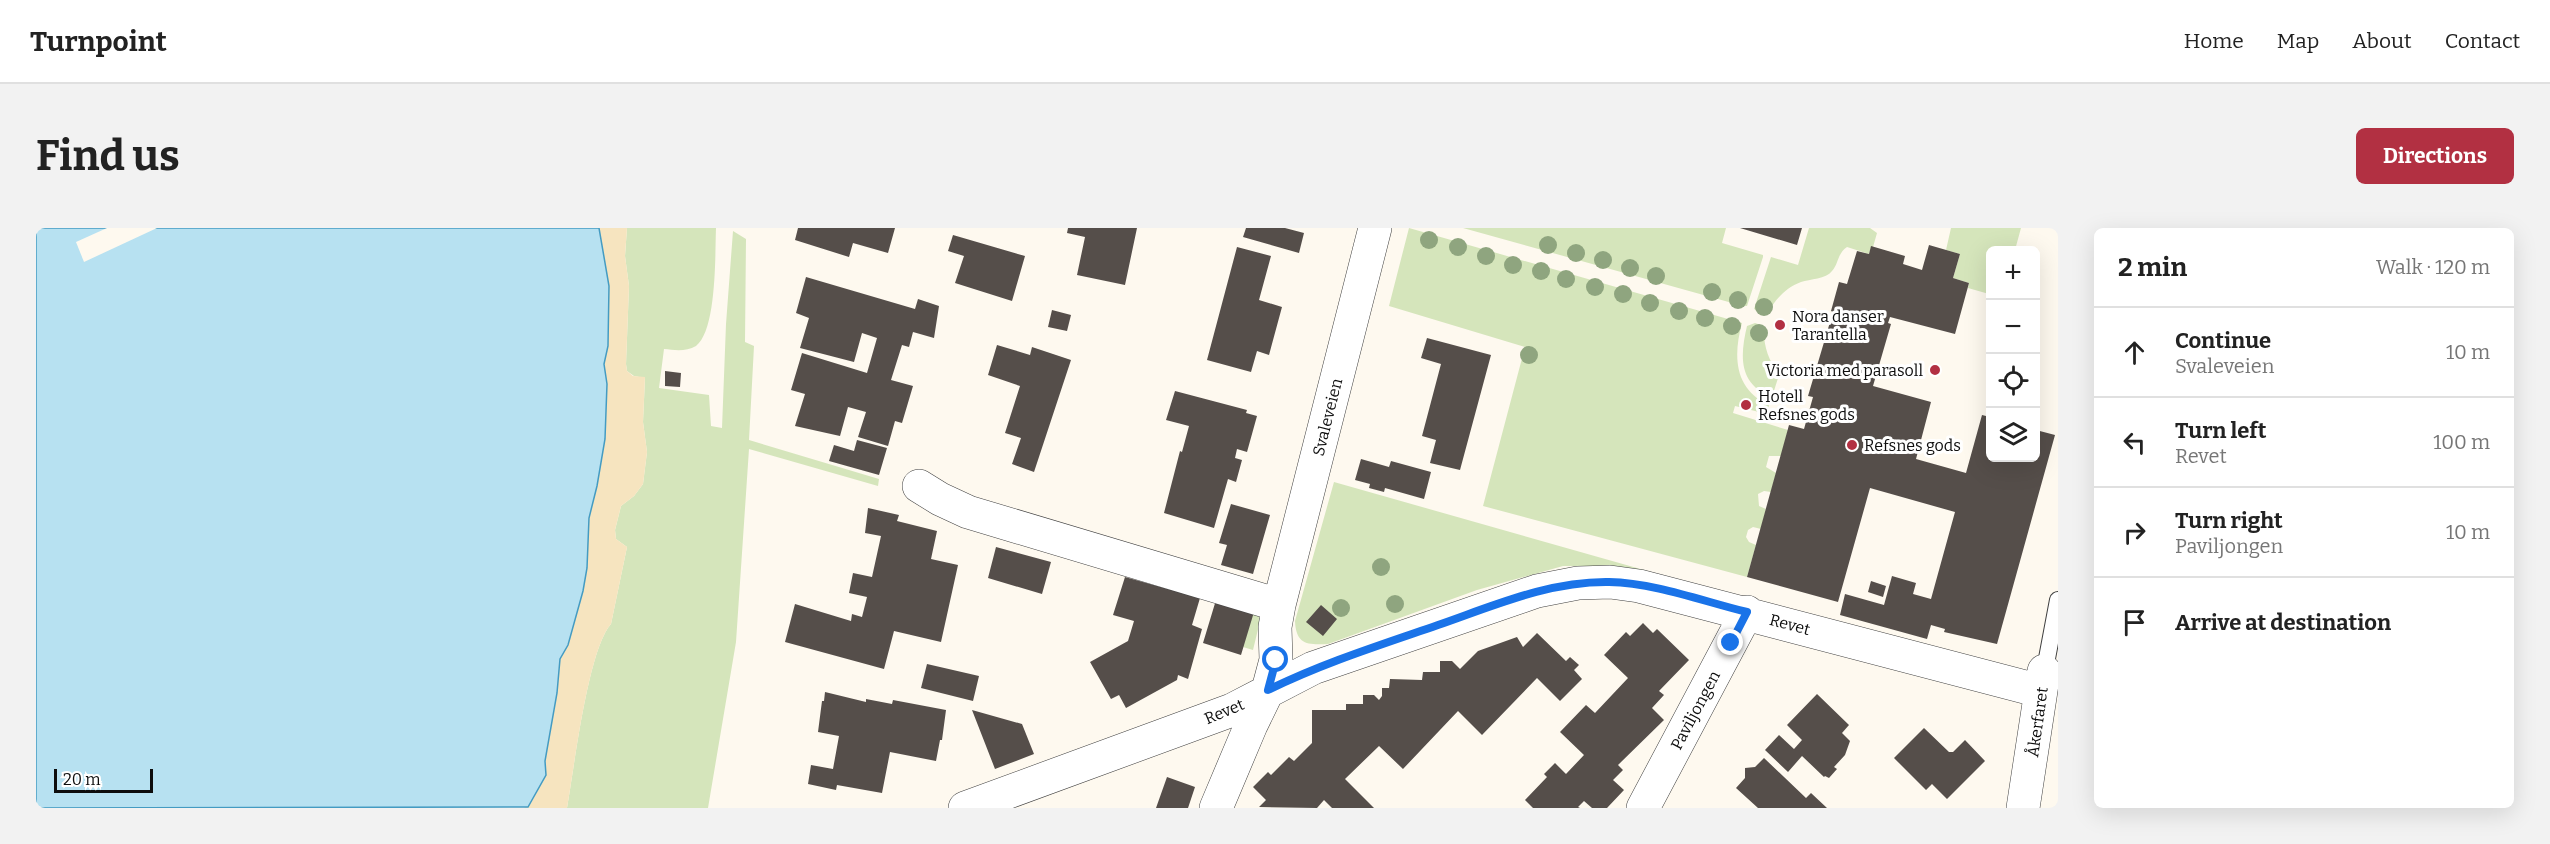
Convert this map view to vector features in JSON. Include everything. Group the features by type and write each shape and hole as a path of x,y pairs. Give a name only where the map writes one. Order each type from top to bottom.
{"street":[{"name":"Svaleveien","path":"1216,808 1268,690 1276,660 1275,627 1279,605 1375,228"},
{"path":"919,486 968,512 1279,605"},
{"name":"Revet","path":"964,808 1232,710 1313,668 1537,591 1578,583 1610,582 1640,586 2042,680"},
{"name":"Paviljongen","path":"1643,808 1747,612"},
{"name":"Åkerfaret","path":"2023,808 2035,744 2042,680"}],"lane":[{"name":"Åkerfaret","path":"2042,680 2058,600"}],"green space":[{"path":"627,228 716,228 714,291 708,324 703,337 696,346 684,350 664,349 659,388 709,395 711,426 722,428 726,324 733,231 746,239 745,342 754,346 749,440 879,479 878,486 749,449 736,642 708,808 567,808 589,683 595,658 611,624 627,547 616,539 615,530 621,506 634,496 643,484 647,452 643,422 645,378 634,376 627,371 626,364 629,286 625,256"},
{"path":"1409,228 1742,323 1737,359 1739,370 1749,390 1769,405 1767,414 1735,406 1733,413 1788,430 1781,456 1769,456 1766,467 1776,473 1771,492 1764,491 1758,494 1759,506 1766,509 1761,529 1753,527 1748,530 1746,537 1749,542 1756,545 1747,577 1483,506 1525,347 1389,306"},
{"path":"1463,228 1726,228 1722,243 1763,255 1763,257 1747,306 1743,306"},
{"path":"1809,228 1870,228 1877,233 1869,254 1847,247 1829,274 1801,282 1785,291 1767,314 1754,309 1771,257 1798,265"},
{"path":"1951,228 2021,228 2016,246 1986,246 1986,293 1968,288 1969,283 1953,278 1960,254 1946,250"},
{"path":"1755,323 1764,326 1767,352 1779,375 1772,397 1753,385 1744,368 1743,348 1747,326"},
{"path":"1334,482 1711,589 1605,566 1563,566 1477,590 1328,644 1304,642 1298,635 1295,621"},
{"path":"1217,597 1259,612 1260,621 1253,650 1243,647"}],"sand":[{"path":"599,228 627,228 625,256 629,286 626,364 627,371 633,376 645,377 643,422 647,452 643,484 634,496 621,506 615,530 616,539 627,547 611,624 595,658 589,683 567,808 524,808 531,803 546,775 545,761 557,693 560,659 568,645 583,591 587,568 589,518 605,439 607,384 604,364 608,346 609,286"}],"water":[{"path":"36,228 599,228 609,286 608,346 604,364 607,384 605,439 589,518 587,568 583,591 568,645 560,659 557,693 545,761 546,775 528,807 36,808"}],"pier":[{"path":"107,228 157,228 84,262 76,242"}],"building":[{"path":"798,228 895,228 888,253 853,243 849,257 795,240"},
{"path":"1068,228 1137,228 1125,285 1077,275 1085,237 1067,233"},
{"path":"1246,228 1285,228 1304,233 1299,253 1243,237"},
{"path":"1740,228 1802,228 1797,245"},
{"path":"953,235 1025,256 1012,301 955,283 964,256 948,251"},
{"name":"Refsnes gods","path":"1929,245 1960,254 1953,278 1969,283 1955,334 1890,317 1888,323 1891,324 1873,386 1931,402 1916,459 1966,473 1982,415 1986,416 1986,462 2040,462 2040,431 2055,435 1997,644 1944,632 1945,629 1931,625 1927,639 1840,615 1845,594 1884,605 1892,576 1916,583 1913,594 1931,599 1955,512 1870,488 1838,602 1747,577 1789,425 1804,429 1813,397 1808,396 1833,312 1831,311 1839,282 1847,284 1857,251 1869,254 1871,246 1905,256 1903,264 1922,270"},
{"path":"1237,247 1271,256 1259,300 1282,307 1269,355 1257,351 1251,372 1207,360"},
{"path":"806,277 915,309 918,299 939,306 934,338 913,332 909,347 902,345 891,380 913,386 902,423 895,421 888,446 858,437 866,412 848,407 840,436 795,426 805,394 791,390 802,353 867,373 877,338 862,333 854,362 800,348 809,318 796,313"},
{"path":"1052,310 1071,315 1067,331 1048,327"},
{"path":"1427,338 1491,355 1460,470 1430,463 1436,440 1422,436 1441,364 1421,358"},
{"path":"997,345 1030,355 1032,347 1071,360 1034,472 1012,464 1021,438 1005,433 1020,386 988,375"},
{"path":"665,371 681,373 680,387 665,386"},
{"path":"1175,391 1247,410 1246,413 1257,416 1247,452 1237,449 1235,458 1242,460 1236,482 1228,479 1214,528 1164,513 1189,426 1166,420"},
{"path":"857,440 887,448 879,475 829,461 834,445 854,451"},
{"path":"1361,459 1389,467 1391,461 1431,472 1424,499 1385,488 1384,492 1369,488 1370,484 1355,480"},
{"path":"1231,504 1270,515 1253,574 1221,565 1227,545 1219,543"},
{"path":"868,508 899,515 897,521 937,531 931,559 958,565 941,642 894,631 884,669 785,642 795,604 851,621 852,614 862,617 867,597 849,593 853,573 872,577 881,536 865,533"},
{"path":"996,547 1051,562 1042,594 988,578"},
{"path":"1125,577 1200,598 1192,625 1202,629 1188,679 1178,675 1177,680 1126,708 1119,695 1111,699 1090,662 1128,641 1134,621 1113,615"},
{"path":"1871,581 1886,586 1883,597 1868,592"},
{"path":"1216,600 1254,612 1241,655 1203,643"},
{"path":"1321,605 1337,619 1323,636 1306,622"},
{"path":"1643,623 1653,633 1657,629 1689,660 1659,691 1664,695 1652,708 1664,720 1618,765 1623,770 1613,780 1624,790 1607,808 1592,808 1584,801 1578,807 1580,808 1533,808 1525,800 1547,777 1544,774 1555,763 1566,774 1584,755 1560,732 1586,705 1595,713 1628,678 1604,655 1626,632 1630,636"},
{"path":"1537,633 1566,661 1570,657 1579,665 1574,670 1582,679 1560,701 1537,678 1482,735 1458,711 1403,769 1379,746 1345,779 1374,808 1332,808 1324,800 1317,808 1259,807 1266,800 1253,787 1268,772 1271,775 1289,757 1294,761 1312,743 1312,710 1346,710 1346,704 1363,704 1363,695 1374,695 1379,700 1382,696 1382,688 1389,688 1390,679 1422,680 1423,672 1440,672 1440,661 1452,661 1460,669 1478,651 1517,637 1523,647"},
{"path":"927,664 979,676 973,701 921,688"},
{"path":"825,692 866,702 866,699 892,704 893,700 946,710 942,740 940,740 936,761 890,752 882,793 837,785 836,790 808,784 811,765 833,769 839,736 818,732"},
{"path":"1817,694 1849,725 1842,733 1850,741 1845,755 1834,767 1837,769 1829,778 1824,777 1802,756 1788,772 1765,750 1779,735 1794,749 1802,740 1787,725"},
{"path":"972,710 1022,724 1034,754 995,769"},
{"path":"1924,728 1949,752 1953,752 1965,740 1985,761 1947,799 1932,784 1926,790 1894,758"},
{"path":"1764,758 1806,798 1811,793 1827,808 1758,808 1736,788 1745,778 1745,768 1755,767"},
{"path":"1167,777 1195,787 1188,808 1156,808"}],"place":[{"name":"Nora danser Tarantella","path":"1780,325"},
{"name":"Victoria med parasoll","path":"1935,370"},
{"name":"Hotell Refsnes gods","path":"1746,405"},
{"name":"Refsnes gods","path":"1852,445"}],"route":[{"path":"1276,660 1268,690 1313,668 1537,591 1578,583 1610,582 1640,586 1747,612 1731,643"}]}
